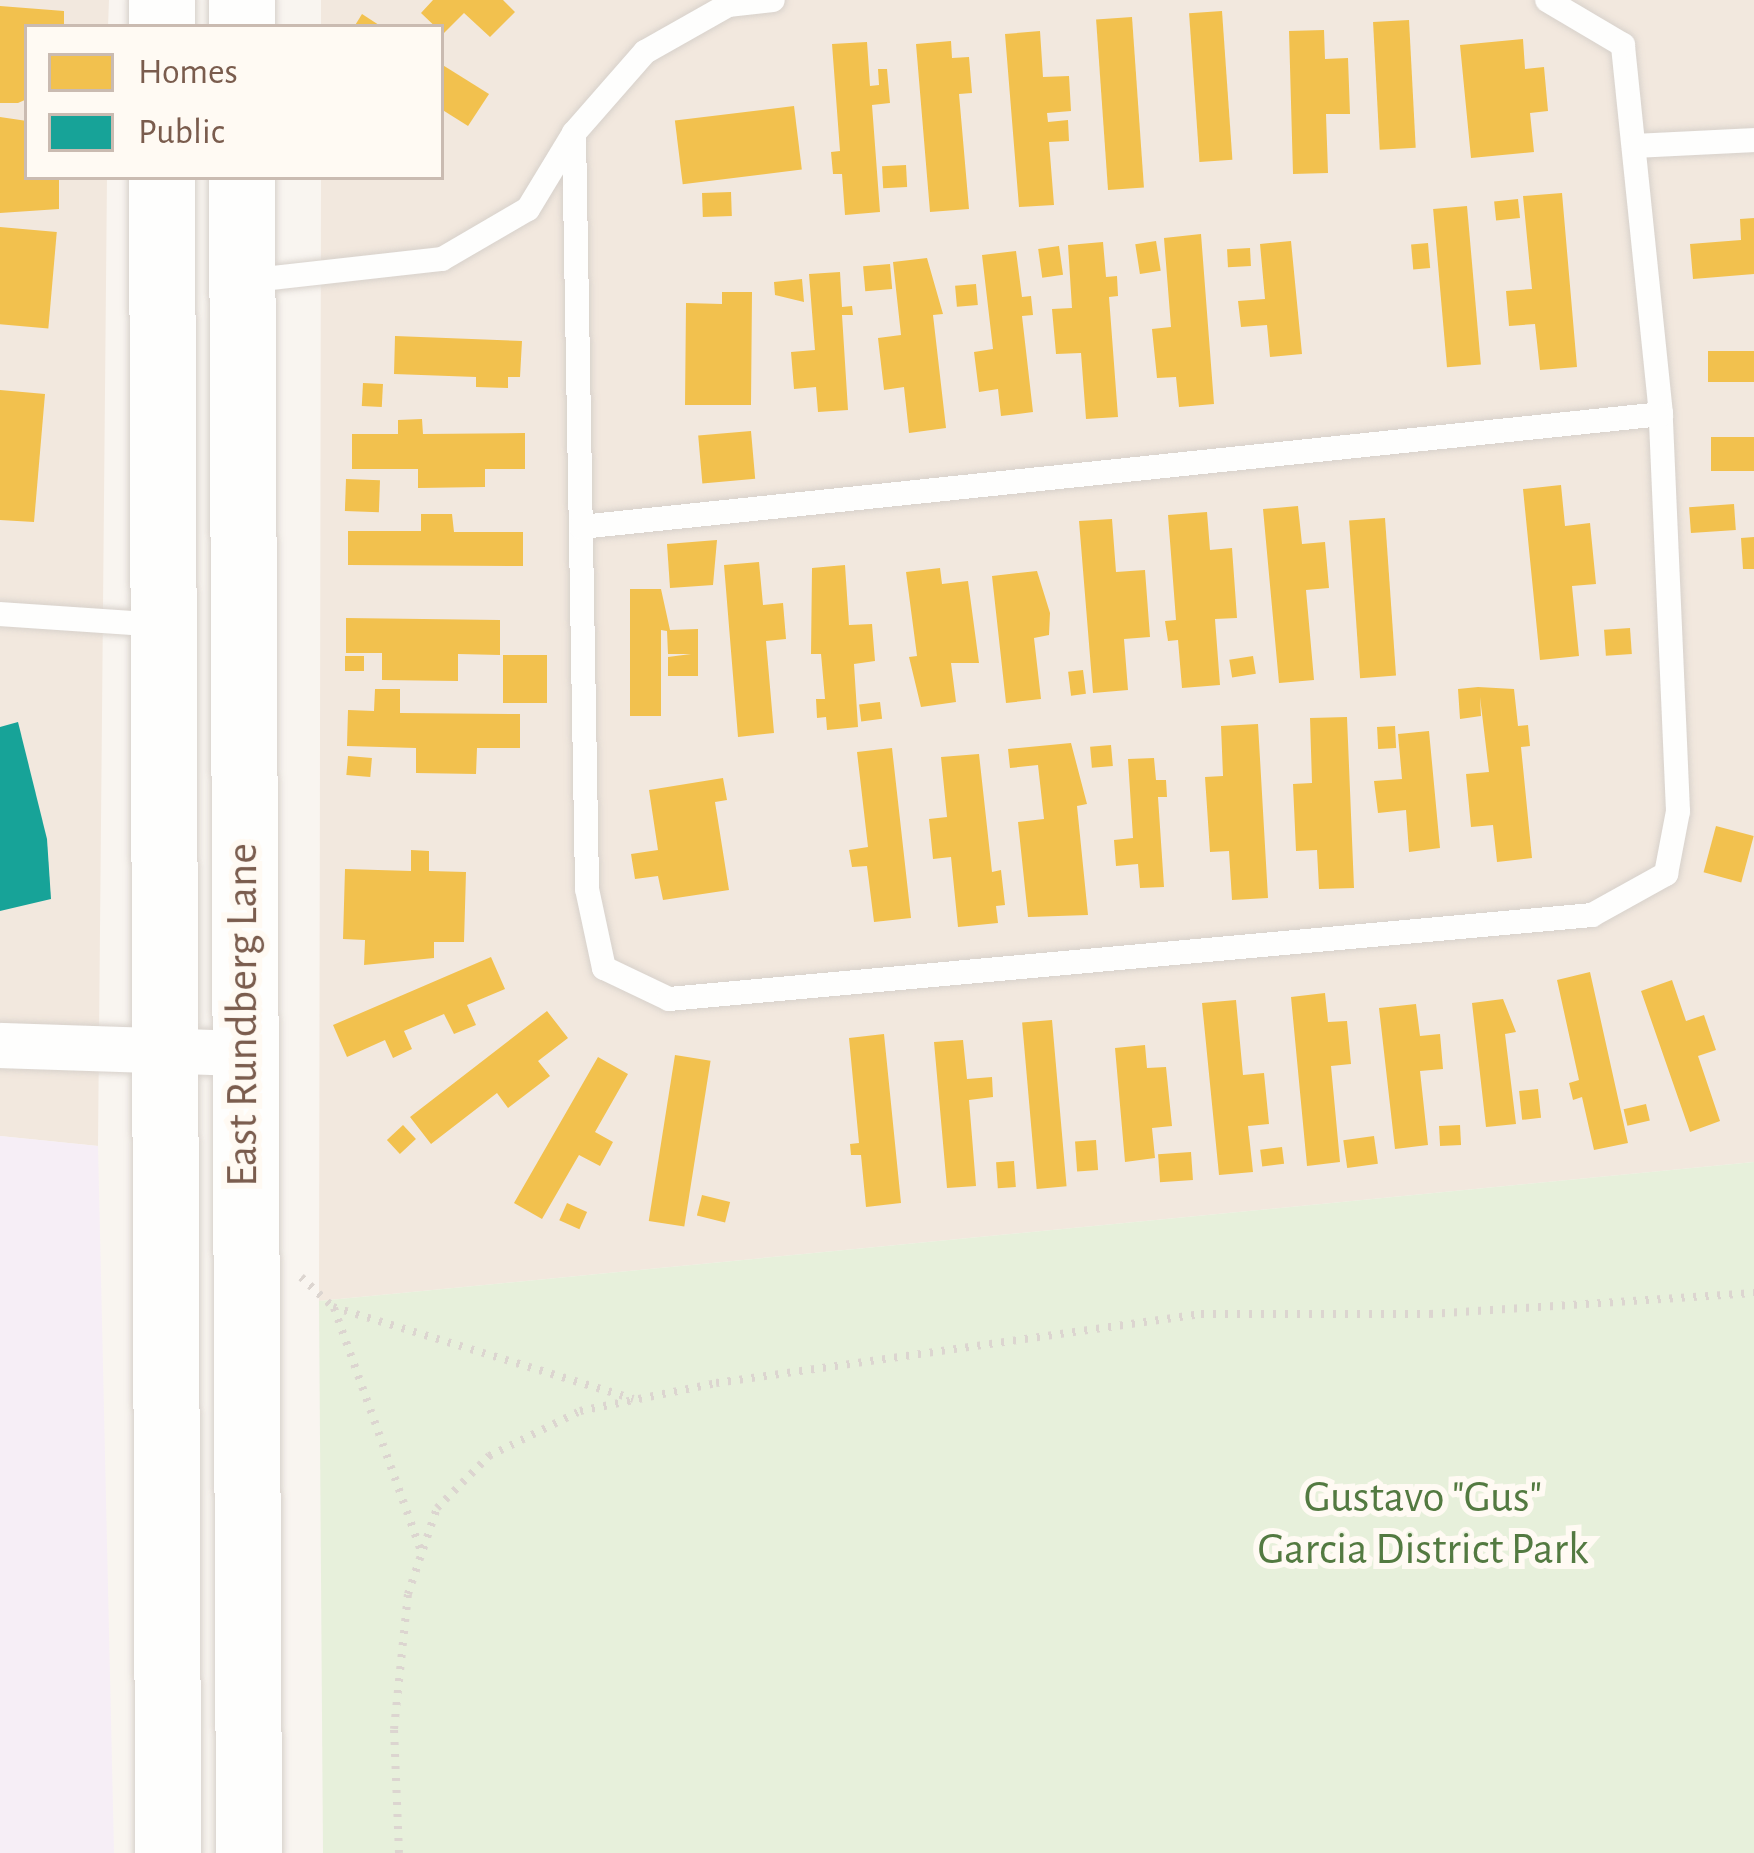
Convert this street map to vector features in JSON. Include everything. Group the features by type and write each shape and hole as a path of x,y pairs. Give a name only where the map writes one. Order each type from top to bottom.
{"main road":[{"name":"East Rundberg Lane","path":"162,180 168,1853"},
{"name":"East Rundberg Lane","path":"242,180 242,1053 249,1853"},
{"path":"162,284 242,282"},
{"path":"163,625 242,641"}],"street":[{"path":"2,1036 242,1053"}],"lane":[{"path":"242,282 442,259 529,209 574,133 645,52 728,5 773,0"},
{"path":"574,133 586,889 604,968 669,999 1592,915 1666,874 1678,811 1660,414 1623,45 1547,0"},
{"path":"1636,146 1754,140"},
{"path":"580,527 1660,414"},
{"path":"0,614 163,625"}],"path":[{"path":"291,1268 333,1307 634,1400"},
{"path":"399,1853 394,1729 408,1594 437,1508 488,1456 580,1411 1201,1314 1430,1314 1754,1293"},
{"path":"333,1307 422,1554"}],"shaded area":[{"path":"0,0 109,0 108,24 24,24 24,180 107,180 98,1146 0,1136"},
{"path":"321,0 1754,0 1754,1162 319,1301 321,180 444,180 444,24 321,24"},
{"path":"0,1136 98,1146 114,1853 0,1853"}],"green space":[{"name":"Gustavo \"Gus\" Garcia District Park","path":"1754,1162 1754,1853 323,1853 319,1301"}],"building: Homes":[{"path":"433,0 503,0 515,12 490,37 464,13 444,33 444,24 433,24 421,13"},
{"path":"0,6 64,11 64,24 24,24 24,100 0,103"},
{"path":"1222,11 1232,160 1199,162 1189,13"},
{"path":"362,14 377,24 356,24"},
{"path":"1132,17 1144,188 1108,190 1096,20"},
{"path":"1409,20 1416,148 1380,150 1373,22"},
{"path":"1324,30 1325,59 1348,58 1350,114 1326,114 1328,173 1293,174 1289,31"},
{"path":"1040,31 1043,77 1069,76 1071,111 1047,113 1048,122 1068,120 1069,141 1049,142 1054,205 1019,207 1005,34"},
{"path":"1523,39 1525,69 1544,67 1548,111 1530,113 1534,152 1471,158 1460,45"},
{"path":"951,41 952,58 969,57 972,93 959,94 969,209 930,212 916,44"},
{"path":"867,42 870,86 879,85 878,69 887,69 890,103 872,105 880,212 845,215 842,174 833,174 831,152 840,151 832,44"},
{"path":"444,66 489,94 468,126 444,111"},
{"path":"794,106 802,170 683,184 675,121"},
{"path":"0,117 24,121 24,180 59,180 59,209 0,213"},
{"path":"906,165 907,187 883,188 882,166"},
{"path":"731,192 732,216 703,217 702,193"},
{"path":"1562,193 1577,367 1540,370 1535,324 1509,326 1506,291 1532,289 1523,196"},
{"path":"1518,199 1520,218 1496,220 1494,202"},
{"path":"1467,206 1481,364 1447,367 1433,209"},
{"path":"1754,218 1754,274 1693,279 1690,244 1741,240 1740,219"},
{"path":"0,227 57,232 48,329 0,324"},
{"path":"1201,234 1214,404 1179,407 1176,377 1157,378 1152,329 1171,327 1164,238"},
{"path":"1156,241 1161,271 1140,274 1135,244"},
{"path":"1291,241 1302,354 1270,357 1267,325 1241,327 1238,301 1265,299 1260,244"},
{"path":"1103,242 1106,277 1117,276 1118,296 1109,297 1118,417 1086,419 1081,353 1056,354 1052,309 1072,308 1068,245"},
{"path":"1428,243 1430,268 1413,269 1411,244"},
{"path":"1059,246 1063,275 1042,278 1038,249"},
{"path":"1250,248 1251,266 1228,267 1227,249"},
{"path":"1016,251 1022,297 1031,296 1033,315 1022,316 1033,412 1001,416 998,389 979,392 974,352 993,349 982,255"},
{"path":"927,258 943,314 933,315 946,428 909,433 904,387 884,390 878,338 901,335 893,262"},
{"path":"890,264 892,289 865,291 863,266"},
{"path":"840,272 842,307 852,306 853,315 842,315 848,410 818,412 816,387 794,389 791,352 815,350 809,274"},
{"path":"802,279 804,302 775,295 774,282"},
{"path":"976,284 978,305 957,307 955,286"},
{"path":"722,292 752,292 751,405 685,405 686,303 722,304"},
{"path":"395,336 522,341 520,377 508,377 508,388 476,387 476,377 394,374"},
{"path":"1708,351 1754,351 1754,382 1708,382"},
{"path":"363,383 383,384 382,407 362,406"},
{"path":"0,390 45,394 34,522 0,520"},
{"path":"422,419 423,434 525,433 525,469 485,469 485,487 418,488 418,469 352,469 352,434 398,434 398,420"},
{"path":"751,431 755,479 702,483 698,436"},
{"path":"1711,437 1754,437 1754,471 1711,471"},
{"path":"346,479 380,480 379,512 345,511"},
{"path":"1561,485 1565,526 1590,523 1596,584 1572,586 1579,656 1540,660 1523,489"},
{"path":"1734,504 1736,530 1691,533 1689,507"},
{"path":"1298,506 1302,544 1325,542 1329,588 1306,590 1314,680 1279,683 1263,509"},
{"path":"1207,512 1210,550 1232,548 1237,618 1215,619 1220,685 1182,688 1178,640 1168,641 1165,621 1176,620 1168,515"},
{"path":"421,514 452,514 454,532 523,532 523,566 348,565 348,531 421,531"},
{"path":"1385,518 1396,676 1360,678 1349,521"},
{"path":"1112,519 1116,572 1145,570 1150,637 1124,639 1128,690 1093,693 1079,521"},
{"path":"1754,537 1754,569 1743,569 1741,538"},
{"path":"717,540 713,585 670,588 667,544"},
{"path":"759,562 763,605 783,603 786,639 766,641 774,733 738,737 724,565"},
{"path":"845,565 849,625 872,624 875,661 854,664 858,727 827,730 826,717 817,718 816,699 825,699 821,654 811,654 812,568"},
{"path":"940,568 942,584 968,581 979,663 951,663 956,702 921,707 909,657 917,656 906,572"},
{"path":"1037,571 1050,613 1049,635 1034,638 1041,699 1006,703 992,576"},
{"path":"630,589 661,589 670,630 698,629 698,676 668,676 668,657 691,654 668,654 667,631 661,630 661,716 630,716"},
{"path":"346,618 500,620 500,655 458,654 458,681 382,680 382,653 346,653"},
{"path":"1630,628 1632,654 1606,656 1604,630"},
{"path":"503,655 547,655 547,703 503,703"},
{"path":"345,656 364,656 364,671 345,671"},
{"path":"1253,656 1256,674 1232,678 1229,660"},
{"path":"1083,670 1086,694 1071,696 1068,672"},
{"path":"375,689 400,689 400,713 520,714 520,748 477,748 476,774 416,773 416,748 347,746 348,710 374,711"},
{"path":"1458,689 1514,689 1518,726 1528,725 1530,746 1521,747 1532,858 1497,862 1493,825 1471,827 1466,774 1489,772 1480,697 1481,716 1460,719"},
{"path":"880,702 882,719 861,721 859,705"},
{"path":"1347,717 1354,888 1319,889 1317,850 1296,851 1293,784 1312,783 1310,718"},
{"path":"1258,724 1268,898 1232,900 1229,851 1210,852 1205,777 1223,776 1221,726"},
{"path":"1395,726 1396,748 1378,749 1377,727"},
{"path":"1429,731 1440,848 1409,852 1406,810 1378,813 1374,781 1402,779 1398,734"},
{"path":"1071,743 1087,804 1077,806 1088,915 1028,917 1018,822 1044,819 1038,765 1010,768 1008,749"},
{"path":"1111,745 1113,766 1092,768 1090,747"},
{"path":"892,748 911,918 874,922 867,866 852,867 849,850 868,847 857,752"},
{"path":"979,754 992,872 1001,870 1005,905 996,906 998,923 958,927 951,857 933,859 929,819 947,817 941,757"},
{"path":"348,756 372,758 370,777 346,775"},
{"path":"1154,758 1156,780 1166,780 1167,797 1158,797 1164,887 1140,888 1138,864 1116,866 1114,840 1133,838 1128,759"},
{"path":"723,778 727,800 715,802 729,890 663,900 658,876 635,879 631,854 658,850 649,790"},
{"path":"1716,826 1754,836 1741,882 1704,872"},
{"path":"411,850 429,851 429,871 466,872 464,942 434,942 434,958 364,965 365,940 343,939 345,869 411,871"},
{"path":"491,957 505,989 467,1005 476,1025 454,1034 444,1014 404,1031 412,1049 393,1058 385,1040 347,1057 333,1025"},
{"path":"1590,972 1628,1143 1594,1150 1582,1097 1573,1100 1569,1083 1579,1080 1557,980"},
{"path":"1672,980 1686,1021 1704,1015 1716,1050 1698,1056 1720,1121 1690,1132 1641,991"},
{"path":"1325,993 1328,1022 1347,1021 1351,1064 1331,1066 1340,1162 1307,1166 1291,997"},
{"path":"1503,999 1516,1032 1505,1034 1516,1124 1486,1127 1472,1003"},
{"path":"1236,1000 1243,1075 1264,1073 1269,1124 1248,1126 1253,1172 1219,1175 1202,1003"},
{"path":"1416,1004 1420,1036 1440,1034 1443,1069 1420,1071 1428,1145 1395,1149 1379,1008"},
{"path":"547,1011 568,1038 538,1061 550,1076 508,1108 497,1093 431,1144 410,1117"},
{"path":"1052,1020 1067,1186 1037,1189 1022,1023"},
{"path":"884,1034 901,1203 866,1207 861,1155 851,1155 850,1144 859,1143 849,1038"},
{"path":"963,1040 967,1079 992,1077 993,1097 969,1100 976,1186 947,1188 934,1042"},
{"path":"1145,1045 1147,1068 1166,1067 1172,1126 1152,1128 1155,1158 1125,1162 1115,1048"},
{"path":"675,1055 711,1061 684,1227 649,1221"},
{"path":"598,1057 628,1074 595,1132 613,1142 600,1166 579,1155 542,1219 514,1203"},
{"path":"1538,1089 1541,1118 1522,1120 1519,1091"},
{"path":"1646,1104 1650,1121 1627,1126 1624,1109"},
{"path":"403,1125 416,1139 400,1154 387,1140"},
{"path":"1460,1125 1461,1145 1440,1146 1439,1126"},
{"path":"1374,1136 1378,1164 1347,1168 1343,1140"},
{"path":"1096,1140 1098,1170 1077,1171 1075,1141"},
{"path":"1282,1147 1284,1164 1262,1167 1260,1150"},
{"path":"1191,1152 1193,1180 1160,1182 1158,1154"},
{"path":"1014,1161 1016,1187 998,1188 996,1162"},
{"path":"702,1195 730,1202 725,1222 697,1215"},
{"path":"567,1203 587,1212 579,1229 559,1220"}],"building: Public":[{"path":"18,722 47,839 51,899 0,911 0,727"}]}
